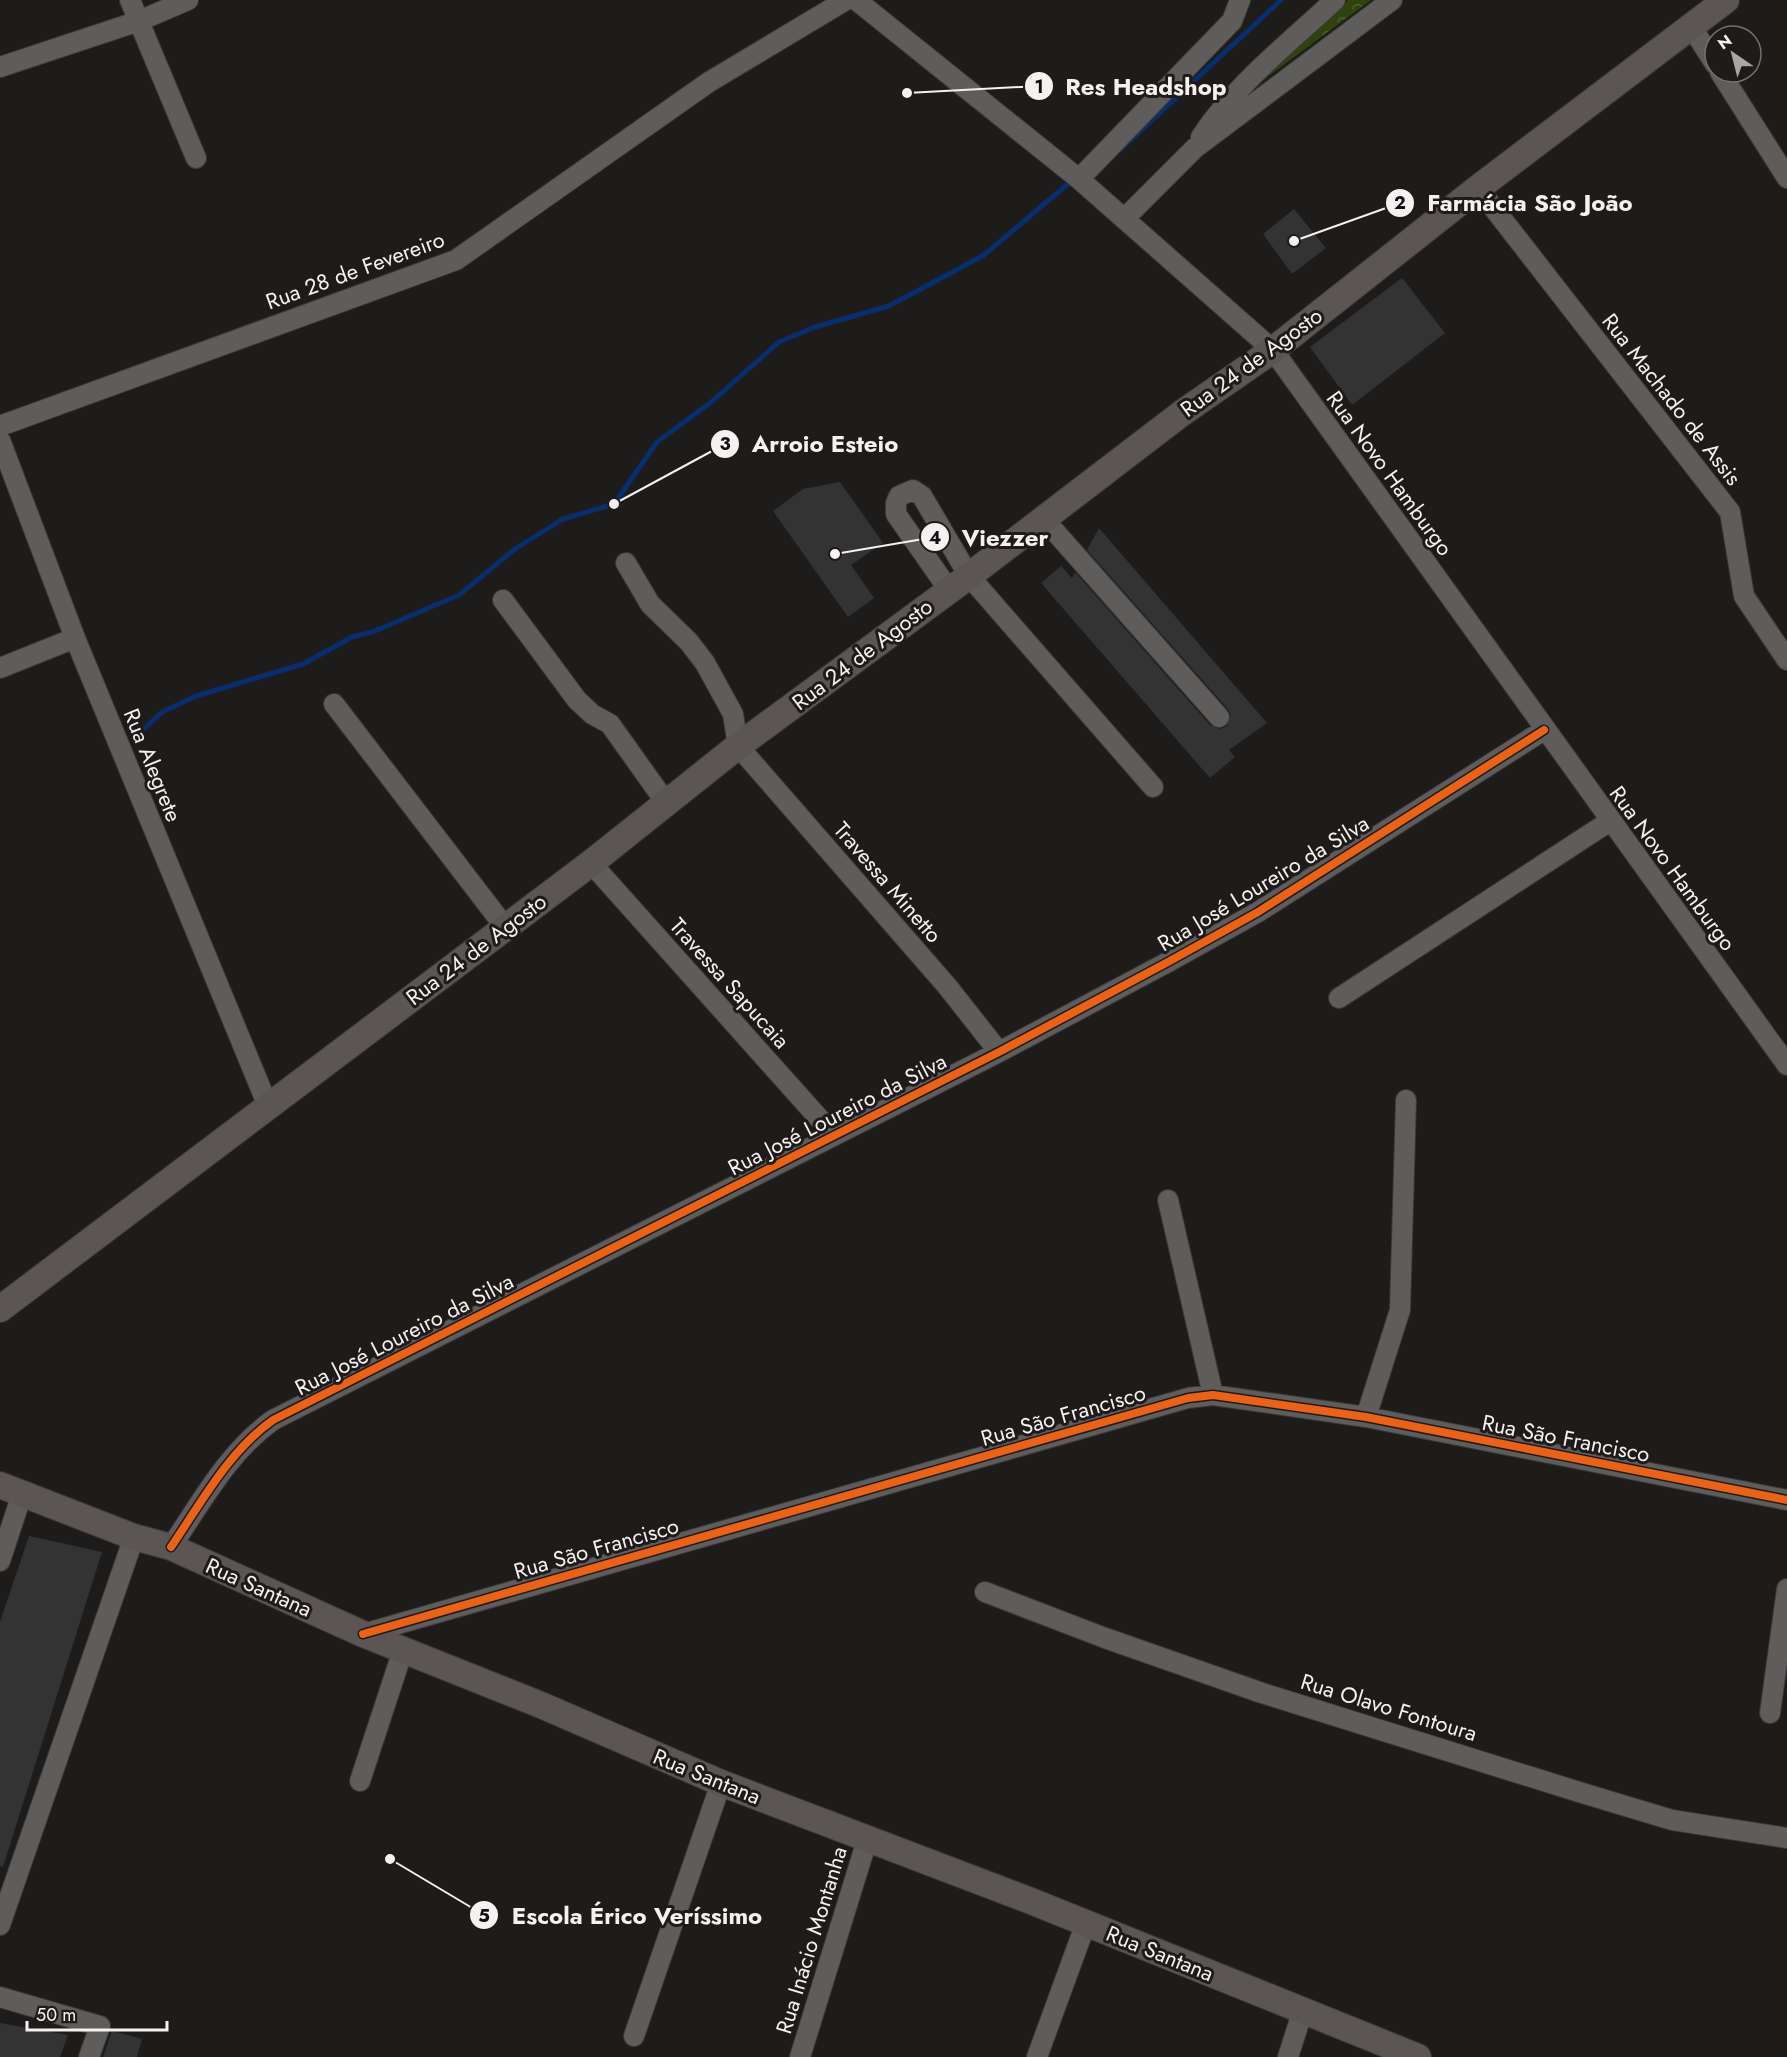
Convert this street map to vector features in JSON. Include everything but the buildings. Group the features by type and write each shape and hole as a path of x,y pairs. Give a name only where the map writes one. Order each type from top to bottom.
{"main road":[{"name":"Rua 24 de Agosto","path":"0,1309 591,863 738,746 959,583 1182,413 1273,350 1478,188 1726,0"},
{"name":"Rua Santana","path":"11,1490 134,1537 171,1547 363,1634 541,1705 721,1783 868,1837 1418,2057"}],"street":[{"path":"130,0 196,159"},
{"path":"0,67 139,21 188,0"},
{"name":"Rua 28 de Fevereiro","path":"0,426 456,260 709,82 846,0"},
{"name":"Rua Novo Hamburgo","path":"856,0 1079,179 1273,350 1610,822 1787,1065"},
{"path":"1079,179 1232,21 1240,0"},
{"path":"1195,148 1216,114 1335,0"},
{"path":"1125,218 1195,148 1392,0"},
{"path":"1691,26 1703,45"},
{"path":"1728,84 1787,178"},
{"name":"Rua Machado de Assis","path":"1478,188 1730,512 1744,596 1787,660"},
{"name":"Rua Alegrete","path":"0,440 75,638 268,1106"},
{"path":"1043,518 1219,717"},
{"path":"626,563 650,604 689,642 705,663 733,714 738,746"},
{"path":"959,583 1153,787"},
{"path":"503,600 577,700 592,714 610,723 667,804"},
{"path":"0,668 75,638"},
{"path":"334,704 505,927"},
{"name":"Rua José Loureiro da Silva","path":"171,1547 229,1462 252,1436 273,1420 999,1052 1258,912 1544,730"},
{"name":"Travessa Minetto","path":"738,746 947,986 999,1052"},
{"path":"1339,998 1610,822"},
{"name":"Travessa Sapucaia","path":"591,863 834,1135"},
{"path":"1366,1417 1400,1310 1406,1100"},
{"path":"1168,1200 1213,1395"},
{"name":"Rua São Francisco","path":"363,1634 1177,1401 1213,1395 1366,1417 1787,1500"},
{"path":"0,1561 11,1490"},
{"path":"0,1925 134,1537"},
{"path":"1770,1713 1787,1588"},
{"name":"Rua Olavo Fontoura","path":"985,1592 1105,1638 1251,1689 1578,1792 1672,1820 1787,1838"},
{"path":"360,1781 404,1650"},
{"path":"634,2036 721,1783"},
{"name":"Rua Inácio Montanha","path":"800,2057 868,1837"},
{"path":"1037,2057 1086,1923"},
{"path":"0,1997 100,2026 89,2057"},
{"path":"1288,2057 1303,2010"}],"green space":[{"path":"1348,0 1371,0 1262,81"}],"waterway":[{"path":"1120,150 1281,0"},
{"path":"145,728 162,712 196,696 303,664 352,637 375,631 459,595 515,549 563,519 614,504 657,442 710,403 779,342 815,327 889,306 984,255 1069,183"}],"cycle path":[{"path":"171,1547 229,1463 242,1447 273,1420 999,1052 1168,962 1258,912 1544,730"},
{"path":"363,1634 1188,1398 1213,1395 1366,1417 1787,1500"}],"place":[{"name":"Res Headshop","path":"907,93"},
{"name":"Farmácia São João","path":"1294,241"},
{"name":"Arroio Esteio","path":"614,504"},
{"name":"Viezzer","path":"835,554"},
{"name":"Escola Érico Veríssimo","path":"390,1859"}]}
